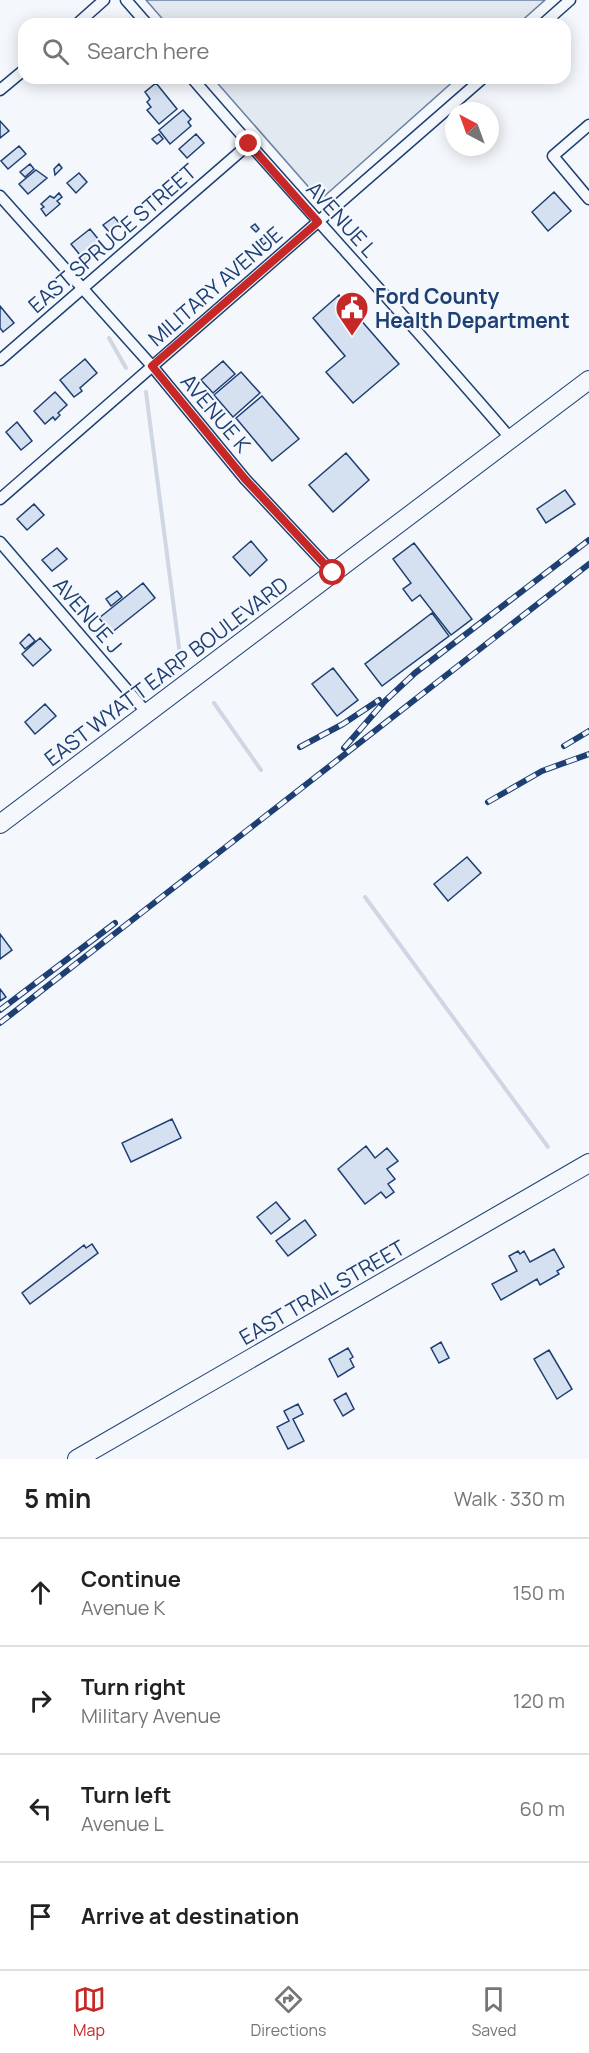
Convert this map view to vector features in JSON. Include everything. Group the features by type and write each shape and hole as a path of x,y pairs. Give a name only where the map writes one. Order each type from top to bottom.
{"main road":[{"name":"EAST WYATT EARP BOULEVARD","path":"0,824 589,380"},
{"name":"EAST TRAIL STREET","path":"77,1459 589,1163"}],"street":[{"path":"84,18 104,0"},
{"path":"126,0 142,18"},
{"path":"550,18 570,0"},
{"path":"0,90 18,75"},
{"name":"AVENUE L","path":"197,84 511,439"},
{"name":"MILITARY AVENUE","path":"0,499 476,84"},
{"path":"589,125 553,156 589,199"},
{"name":"EAST SPRUCE STREET","path":"0,360 249,144"},
{"name":"AVENUE K","path":"0,196 152,366 245,479 333,573"},
{"name":"AVENUE J","path":"0,542 147,713"}],"shaded area":[{"path":"146,0 545,0 525,18 162,18"},
{"path":"218,84 450,84 320,200"}],"building":[{"path":"157,84 177,109 159,124 147,110 151,107 147,102 150,99 145,92"},
{"path":"183,110 191,119 188,122 191,126 170,144 159,130"},
{"path":"0,121 9,131 0,138"},
{"path":"159,134 163,139 157,144 152,139"},
{"path":"196,134 204,143 187,158 179,149"},
{"path":"19,146 26,154 8,169 1,161"},
{"path":"30,164 34,169 25,177 20,172"},
{"path":"59,164 62,168 55,175 54,169"},
{"path":"36,170 47,178 28,194 19,184"},
{"path":"79,173 87,182 76,193 67,183"},
{"path":"554,192 571,211 548,231 532,212"},
{"path":"59,193 62,197 57,201 60,204 46,216 41,209 44,207 41,204 50,196 54,198"},
{"path":"114,217 121,225 110,233 103,225"},
{"path":"255,224 259,229 256,232 251,227"},
{"path":"90,229 103,245 85,261 71,244"},
{"path":"265,236 269,240 263,245 260,240"},
{"name":"Ford County Health Department","path":"339,295 399,364 353,403 326,372 345,356 313,318"},
{"path":"0,306 14,323 3,332 0,328"},
{"path":"85,359 97,373 80,388 82,391 74,397 60,380"},
{"path":"223,361 235,374 213,393 201,380"},
{"path":"241,372 260,393 233,417 214,395"},
{"path":"55,392 67,405 58,413 60,415 55,420 53,417 45,424 34,411"},
{"path":"262,396 299,439 272,461 236,418"},
{"path":"17,422 32,441 21,450 6,432"},
{"path":"346,453 369,480 333,512 309,485"},
{"path":"565,490 575,504 546,523 537,509"},
{"path":"34,504 44,515 27,530 17,519"},
{"path":"251,541 267,560 250,576 233,557"},
{"path":"414,543 472,619 451,635 420,595 412,601 403,589 411,583 393,559"},
{"path":"57,548 67,559 52,571 42,560"},
{"path":"143,583 155,598 111,633 99,618"},
{"path":"117,591 122,597 111,606 106,599"},
{"path":"432,613 449,636 382,686 365,664"},
{"path":"29,634 35,641 25,649 20,643"},
{"path":"40,638 51,650 33,666 22,654"},
{"path":"333,668 358,700 337,716 312,684"},
{"path":"45,704 56,716 35,734 25,722"},
{"path":"467,857 481,873 448,901 434,884"},
{"path":"0,934 12,950 0,959"},
{"path":"0,989 6,997 0,1001"},
{"path":"172,1119 181,1138 131,1162 122,1143"},
{"path":"366,1146 375,1158 387,1148 398,1161 387,1169 395,1179 388,1184 394,1192 386,1198 381,1192 365,1204 338,1169"},
{"path":"276,1202 290,1219 271,1234 257,1217"},
{"path":"305,1220 316,1235 288,1256 276,1241"},
{"path":"92,1244 98,1253 30,1304 22,1293 84,1245 86,1248"},
{"path":"554,1249 564,1267 557,1271 559,1274 540,1285 537,1279 501,1300 492,1284 517,1271 509,1256 518,1251 520,1254 524,1251 530,1262"},
{"path":"441,1342 449,1358 439,1363 431,1348"},
{"path":"348,1348 353,1357 350,1359 354,1367 338,1377 329,1359"},
{"path":"549,1350 572,1389 557,1399 534,1359"},
{"path":"346,1393 354,1409 343,1416 334,1400"},
{"path":"298,1404 303,1414 293,1419 304,1441 288,1449 277,1427 289,1421 284,1411"}],"waterway":[{"path":"109,338 126,368"},
{"path":"146,392 180,655"},
{"path":"214,703 261,770"},
{"path":"365,897 548,1147"}],"railway":[{"path":"344,748 385,701 415,673 589,540"},
{"path":"0,1023 589,564"},
{"path":"300,747 343,724 379,700"},
{"path":"564,746 589,731"},
{"path":"488,802 542,771 589,754"},
{"path":"0,1010 115,923"}],"place":[{"name":"Ford County Health Department","path":"352,337"}],"route":[{"path":"249,144 318,222 152,366 245,479 333,573"}]}
